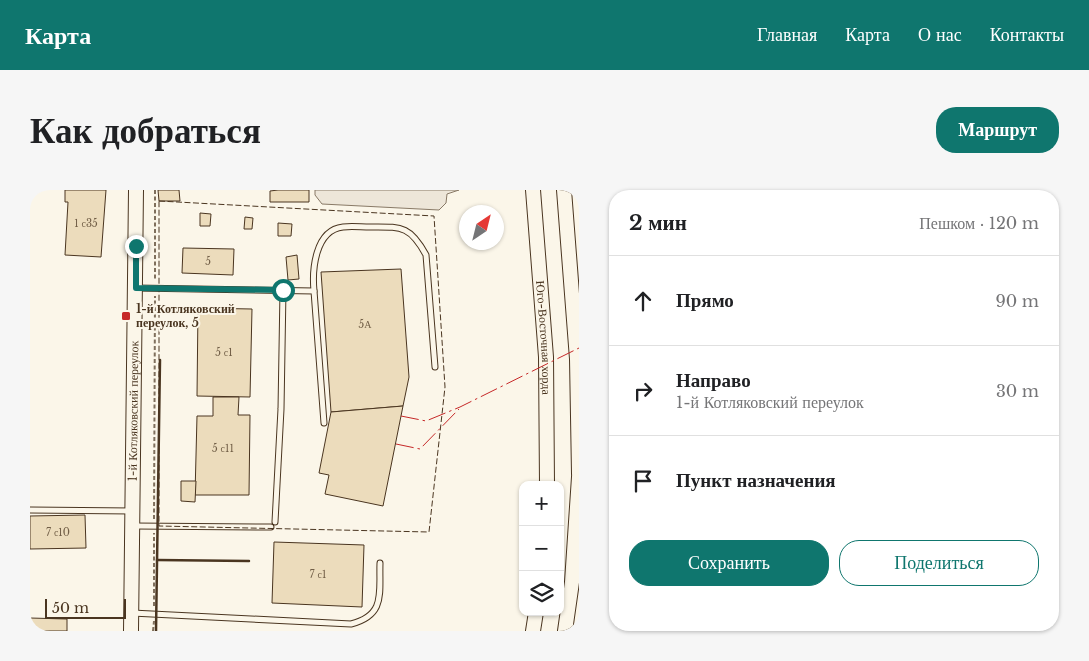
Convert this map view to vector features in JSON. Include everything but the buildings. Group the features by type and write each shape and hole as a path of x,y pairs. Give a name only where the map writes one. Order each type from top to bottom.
{"main road":[{"name":"1-й Котляковский переулок","path":"131,631 134,526 136,190"},
{"name":"Юго-Восточная хорда","path":"533,190 546,357 547,481"},
{"path":"564,190 577,359 579,475 572,582 565,631"},
{"path":"533,631 535,616"}],"lane":[{"path":"324,423 312,272 318,248 327,236 340,227 402,227 417,238 426,254 435,367"},
{"path":"136,288 314,291"},
{"path":"275,522 281,408 283,290"},
{"path":"30,510 134,511"},
{"path":"134,526 271,527"},
{"path":"131,613 352,624 365,620 375,612 378,604 380,563"}],"path":[{"path":"153,631 155,190"}],"shaded area":[{"path":"315,190 459,190 447,194 446,203 439,210 322,204 315,195"}],"fence":[{"path":"159,201 434,216 445,387 429,532 159,526 159,201"}],"wall":[{"path":"156,631 160,360"},
{"path":"157,560 249,561"}],"power":[{"path":"401,416 426,421 460,407 579,348"},
{"path":"396,444 420,449 459,409"}],"place":[{"name":"1-й Котляковский переулок, 5","path":"126,316"}],"route":[{"path":"136,246 136,288 283,290"}]}
